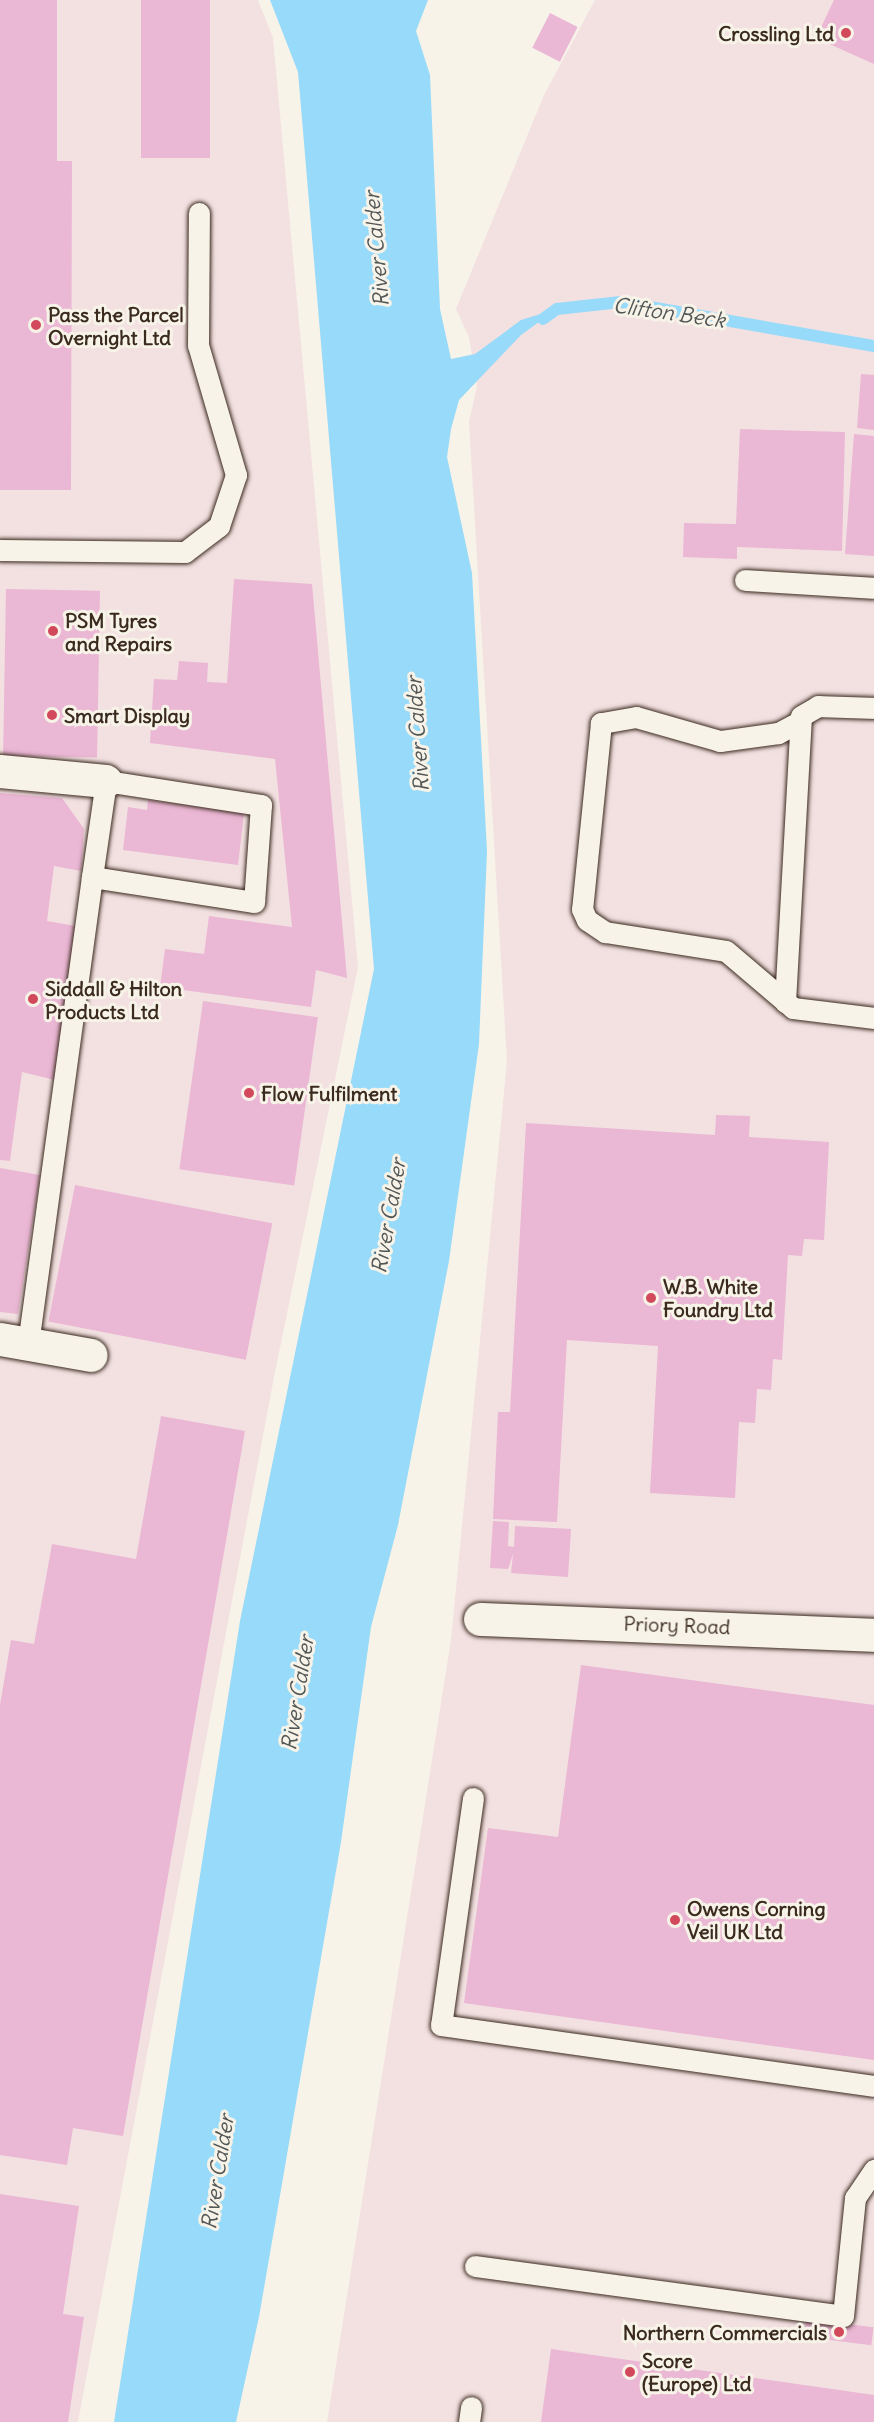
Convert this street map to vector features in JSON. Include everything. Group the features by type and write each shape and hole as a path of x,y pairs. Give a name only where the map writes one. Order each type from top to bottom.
{"street":[{"path":"0,771 106,781"},
{"path":"14,1342 91,1355"},
{"name":"Priory Road","path":"480,1619 874,1635"}],"lane":[{"path":"0,550 185,552 219,526 236,475 198,345 199,213"},
{"path":"745,580 874,588"},
{"path":"874,708 811,707 799,722 778,733 720,741 636,717 601,723 581,894 584,915 595,927 726,951 785,1002 798,1010 874,1018"},
{"path":"785,1002 799,722"},
{"path":"14,1342 106,781 261,805 254,902 92,877"},
{"path":"473,1798 441,2025 874,2086"},
{"path":"474,2266 843,2316 855,2198 874,2170"}],"shaded area":[{"path":"0,0 258,0 273,38 358,967 274,1377 78,2422 0,2422"},
{"path":"595,0 874,0 874,2422 327,2422 451,1640 507,1061 469,422 477,386 469,337 456,309 544,95"}],"water":[{"name":"River Calder","path":"270,0 428,0 416,31 430,75 440,309 451,359 475,354 521,320 557,309 521,335 459,400 451,429 447,457 472,573 487,851 479,1044 449,1261 398,1525 371,1627 341,1842 259,2317 236,2422 114,2422 240,1621 374,969 298,72"}],"building":[{"name":"Pass the Parcel Overnight Ltd","path":"0,0 57,0 57,161 72,161 71,490 0,490"},
{"path":"141,0 210,0 210,158 141,158"},
{"name":"Crossling Ltd","path":"834,0 874,0 874,64 816,38"},
{"path":"550,13 578,27 560,62 532,48"},
{"path":"861,374 874,375 874,430 857,428"},
{"path":"740,429 845,432 842,551 737,547 737,559 683,557 684,523 736,524"},
{"path":"854,434 874,436 874,556 845,554"},
{"path":"234,579 312,584 347,978 316,970 311,1007 160,987 165,949 204,954 209,916 292,927 275,759 150,743 154,679 177,680 179,661 208,663 207,682 227,683"},
{"path":"6,589 100,591 97,758 3,756"},
{"name":"Siddall & Hilton Products Ltd","path":"0,793 62,798 84,829 81,871 54,866 47,921 75,926 55,1080 22,1072 10,1161 0,1160"},
{"path":"148,800 244,813 238,865 123,850 128,807 147,810"},
{"name":"Flow Fulfilment","path":"203,1001 318,1017 294,1185 179,1169"},
{"name":"W.B. White Foundry Ltd","path":"716,1115 750,1116 749,1137 829,1142 824,1240 804,1239 802,1256 788,1255 782,1360 773,1359 771,1390 757,1389 755,1423 739,1422 735,1498 650,1493 658,1346 567,1340 557,1522 493,1519 498,1412 510,1412 526,1123 715,1135"},
{"path":"0,1168 40,1175 18,1314 0,1312"},
{"path":"75,1185 272,1223 246,1360 48,1321"},
{"path":"161,1416 245,1431 123,2136 73,2128 67,2165 0,2155 0,1705 11,1640 34,1644 52,1544 136,1559"},
{"path":"493,1521 509,1522 508,1546 514,1547 515,1526 571,1529 568,1577 511,1573 513,1554 508,1569 490,1568"},
{"name":"Owens Corning Veil UK Ltd","path":"581,1665 874,1705 874,2060 464,2003 488,1828 558,1837"},
{"path":"0,2194 79,2206 63,2314 84,2317 68,2422 0,2422"},
{"name":"Northern Commercials","path":"806,2319 873,2327 871,2345 804,2337"},
{"name":"Score (Europe) Ltd","path":"551,2349 874,2395 874,2422 541,2422"}],"waterway":[{"name":"Clifton Beck","path":"543,319 557,309 621,302 874,346"}],"place":[{"name":"Crossling Ltd","path":"846,33"},
{"name":"Pass the Parcel Overnight Ltd","path":"36,325"},
{"name":"PSM Tyres and Repairs","path":"53,631"},
{"name":"Smart Display","path":"52,715"},
{"name":"Siddall & Hilton Products Ltd","path":"33,999"},
{"name":"Flow Fulfilment","path":"249,1093"},
{"name":"W.B. White Foundry Ltd","path":"651,1298"},
{"name":"Owens Corning Veil UK Ltd","path":"675,1920"},
{"name":"Northern Commercials","path":"839,2332"},
{"name":"Score (Europe) Ltd","path":"630,2372"}]}
